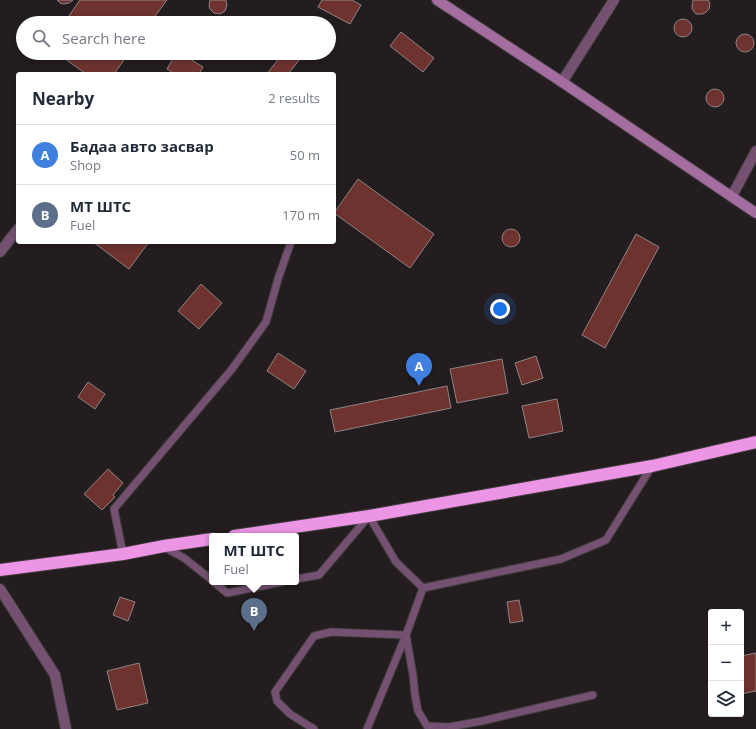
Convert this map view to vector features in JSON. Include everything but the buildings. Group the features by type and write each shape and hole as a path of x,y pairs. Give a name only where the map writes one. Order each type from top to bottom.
{"highway":[{"path":"254,533 369,516 652,466 756,442"},
{"path":"0,570 123,554 209,539"}],"street":[{"path":"437,0 562,82 756,213"},
{"path":"562,82 614,0"},
{"path":"732,196 756,151"},
{"path":"0,252 16,232"},
{"path":"0,589 55,674 66,729"}],"lane":[{"path":"123,554 114,509 232,369 266,322 278,279 290,244"},
{"path":"422,588 561,559 606,540 652,466"},
{"path":"299,578 319,575 369,516 396,562 422,588"},
{"path":"164,546 184,558 209,578"},
{"path":"218,585 227,593 267,585"},
{"path":"367,729 406,636 422,588"},
{"path":"314,729 290,714 277,701 275,692 314,636 331,632 406,636"},
{"path":"406,636 418,712 427,726 449,727 482,721 593,694"}],"place":[{"name":"Бадаа авто засвар","path":"419,386"},
{"name":"МТ ШТС","path":"254,631"}]}
